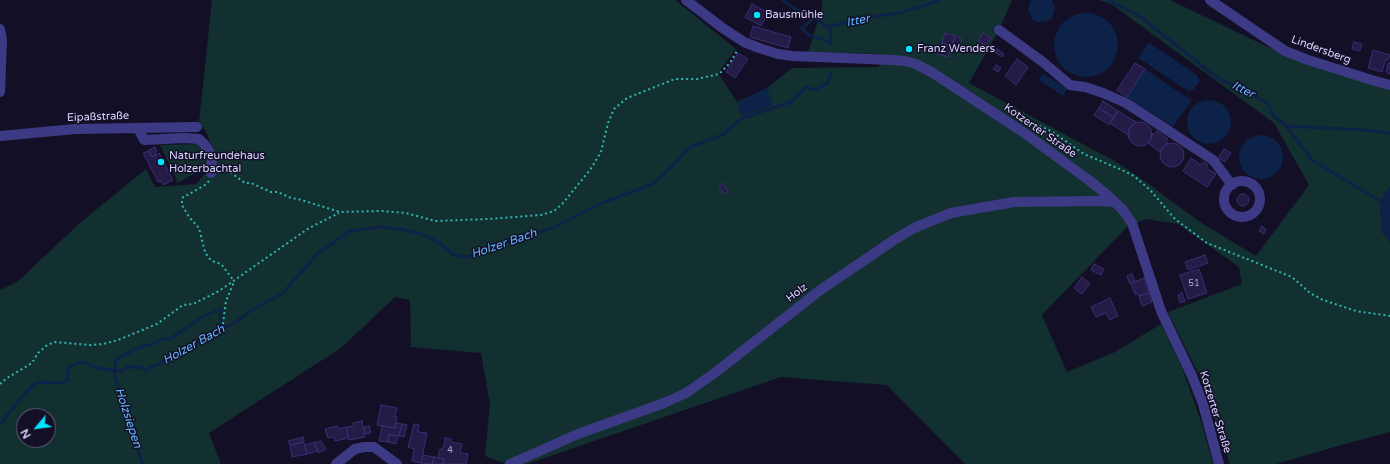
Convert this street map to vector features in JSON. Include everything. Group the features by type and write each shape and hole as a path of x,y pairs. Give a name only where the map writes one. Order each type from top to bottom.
{"street":[{"name":"Kotzerter Straße","path":"686,0 724,29 744,42 778,54 793,56 893,60 916,64 933,73 1023,132 1090,181 1115,202 1130,218 1134,228 1161,311 1192,376 1203,404 1219,464"},
{"name":"Lindersberg","path":"1210,0 1286,50 1308,60 1390,85"},
{"path":"0,30 2,40 0,92"},
{"path":"999,30 1070,84 1103,93 1126,103 1213,160 1232,185"},
{"name":"Eipaßstraße","path":"0,136 75,129 197,127"},
{"path":"138,128 144,140 184,138 200,140 206,146 212,157 211,173"},
{"name":"Holz","path":"510,464 578,434 664,403 686,392 716,372 819,291 894,240 920,225 951,213 1014,202 1115,202"},
{"path":"336,464 354,449 364,447 374,448 397,464"}],"path":[{"path":"234,281 221,264 212,261 208,257 205,252 199,228 185,213 182,205 182,198 207,184 212,177 211,173 220,169 230,172 245,183 251,183 271,192 285,194 291,198 340,212 406,212 435,221 541,215 554,211 563,203 590,170 601,152 608,123 614,109 627,98 675,79 697,78 719,74 730,63 744,42"},
{"path":"1018,118 1023,118 1051,131 1084,154 1134,176 1155,195 1176,219 1207,243 1292,277 1310,293 1323,300 1356,311 1390,316"},
{"path":"0,384 32,363 38,353 46,346 54,342 90,345 118,340 157,324 183,305 193,304 205,299 234,281 309,228 340,212"},
{"path":"223,324 226,301 234,281"}],"green space":[{"path":"212,0 675,0 736,49 718,73 737,102 767,88 792,68 879,67 881,54 808,52 822,8 822,0 1012,0 999,30 969,83 1120,164 1200,222 1256,256 1309,185 1274,123 1111,4 1099,0 1170,0 1291,58 1390,86 1390,187 1380,201 1382,232 1390,242 1390,432 1276,464 1230,464 1203,383 1168,312 1242,284 1239,267 1178,224 1146,219 1127,227 1042,315 1067,372 1115,352 1161,324 1183,370 1201,421 1213,464 965,464 887,385 781,377 527,464 506,464 485,456 490,404 481,353 411,347 410,300 395,297 341,348 209,433 221,464 0,464 0,290 17,282 81,222 146,169 155,187 196,184 218,159 205,130 199,122"},
{"path":"201,144 211,164 178,183 160,145"}],"water":[{"path":"1031,0 1052,0 1055,8 1052,18 1048,21 1042,22 1037,22 1032,19 1028,9"},
{"path":"1080,13 1092,13 1109,22 1116,33 1118,45 1116,57 1109,68 1092,77 1080,77 1068,72 1059,63 1054,51 1054,39 1059,27 1068,18"},
{"path":"1148,44 1151,44 1197,75 1200,81 1193,90 1188,91 1140,59 1139,57"},
{"path":"1145,69 1189,99 1192,99 1173,127 1127,97"},
{"path":"1043,73 1067,89 1063,96 1039,80"},
{"path":"767,88 773,105 742,116 737,103"},
{"path":"1205,100 1213,100 1225,106 1231,118 1231,126 1225,138 1213,144 1205,144 1193,138 1187,126 1187,118 1193,106"},
{"path":"1257,135 1265,135 1277,141 1283,153 1283,161 1277,173 1265,179 1257,179 1245,173 1239,161 1239,153 1245,141"},
{"path":"1390,187 1390,242 1382,232 1380,201"}],"building":[{"name":"Bausmühle","path":"752,4 768,13 761,26 745,17"},
{"path":"753,26 791,37 788,48 750,37"},
{"path":"945,33 955,36 952,47 942,43"},
{"path":"983,33 991,38 986,45 978,41"},
{"path":"955,36 962,39 959,47 952,44"},
{"path":"1354,42 1362,44 1360,51 1352,49"},
{"path":"942,43 952,47 948,57 938,54"},
{"path":"997,49 1004,54 1002,57 995,52"},
{"path":"1327,49 1339,52 1337,59 1326,56"},
{"path":"1373,50 1390,55 1388,60 1386,59 1382,72 1368,68"},
{"path":"738,53 748,59 735,78 726,72"},
{"path":"1017,59 1028,67 1016,85 1005,76"},
{"path":"1135,63 1145,69 1127,97 1117,90"},
{"path":"1388,63 1390,63 1390,74 1386,72"},
{"path":"996,65 1001,68 998,72 993,69"},
{"path":"1103,101 1118,111 1114,118 1099,108"},
{"path":"1099,108 1114,118 1109,125 1094,115"},
{"path":"1118,111 1136,122 1130,127 1128,135 1110,123"},
{"path":"1140,122 1149,125 1152,134 1149,143 1140,146 1131,143 1128,134 1131,125"},
{"path":"1157,131 1168,139 1166,142 1168,143 1160,152 1148,143 1151,139 1152,133 1154,135"},
{"path":"1172,143 1181,146 1184,155 1181,164 1172,167 1163,164 1160,155 1163,146"},
{"path":"155,147 157,151 155,152 156,155 152,157 149,150"},
{"path":"1224,149 1231,153 1225,162 1218,158"},
{"path":"149,151 152,157 159,153 173,180 163,185 161,181 158,182 143,153"},
{"path":"1191,158 1201,165 1203,162 1208,165 1206,168 1216,174 1207,187 1183,171"},
{"path":"723,183 728,192 724,194 719,186"},
{"path":"1241,194 1245,194 1249,200 1245,206 1241,206 1237,202 1237,198"},
{"path":"1262,226 1266,230 1264,234 1259,231"},
{"path":"1205,255 1208,263 1188,270 1185,262"},
{"path":"1094,264 1104,269 1101,275 1091,270"},
{"path":"1199,269 1207,293 1188,299 1180,275"},
{"path":"1132,274 1135,281 1130,284 1127,276"},
{"path":"1082,277 1090,284 1082,294 1074,288"},
{"path":"1144,278 1149,293 1139,296 1138,294 1135,294 1131,283"},
{"path":"1149,293 1152,302 1142,306 1139,296"},
{"path":"1182,293 1185,301 1180,303 1178,295"},
{"path":"1110,298 1118,316 1110,320 1106,313 1096,317 1091,307"},
{"path":"381,405 397,408 395,428 377,425"},
{"path":"362,421 365,437 349,440 346,427 354,426 353,423"},
{"path":"396,423 402,424 399,436 389,434 388,442 379,441 382,426 395,428"},
{"path":"402,424 407,425 404,437 399,436"},
{"path":"414,424 419,425 418,432 427,433 421,463 412,461 414,449 408,447"},
{"path":"337,426 338,429 346,427 349,438 335,441 334,437 328,438 325,429"},
{"path":"369,426 371,433 366,434 364,427"},
{"path":"389,434 398,436 396,444 388,442"},
{"path":"303,437 304,442 290,445 288,441"},
{"path":"445,438 451,439 451,442 462,444 460,453 468,454 466,464 443,464 444,459 438,458 440,449 443,449"},
{"path":"321,441 326,449 319,453 314,443"},
{"path":"304,442 307,454 292,457 290,445"},
{"path":"315,442 315,446 318,451 307,454 305,445"},
{"path":"423,455 434,457 432,464 421,463"},
{"path":"434,457 444,459 443,464 432,464"}],"waterway":[{"name":"Itter","path":"783,0 798,11 808,13 813,16 826,26 832,26 863,18 899,13 939,0"},
{"name":"Itter","path":"1108,0 1141,17 1216,77 1268,103 1272,114 1286,126 1365,130 1390,133"},
{"path":"816,19 810,21 802,29 810,36 823,39 831,44"},
{"name":"Holzer Bach","path":"831,44 830,30 832,26"},
{"name":"Holzer Bach","path":"0,424 28,390 36,383 62,383 68,379 67,373 69,367 79,362 97,368 116,371 122,371 128,366 135,368 141,367 146,371 150,367 158,365 179,354 186,347 195,344 236,322 249,312 283,293 318,253 350,231 381,227 419,233 440,243 454,255 468,257 485,248 555,227 602,203 653,184 690,147 722,135 741,119 791,102 805,87 815,90 828,83 831,74"},
{"path":"1286,126 1312,160 1380,201 1390,202"},
{"name":"Holzsiepen","path":"143,464 124,410 114,371 116,360 133,350 151,345 162,339 170,339 202,317 220,309 220,329"}],"place":[{"name":"Bausmühle","path":"757,15"},
{"name":"Franz Wenders","path":"909,49"},
{"name":"Naturfreundehaus Holzerbachtal","path":"161,162"}]}
